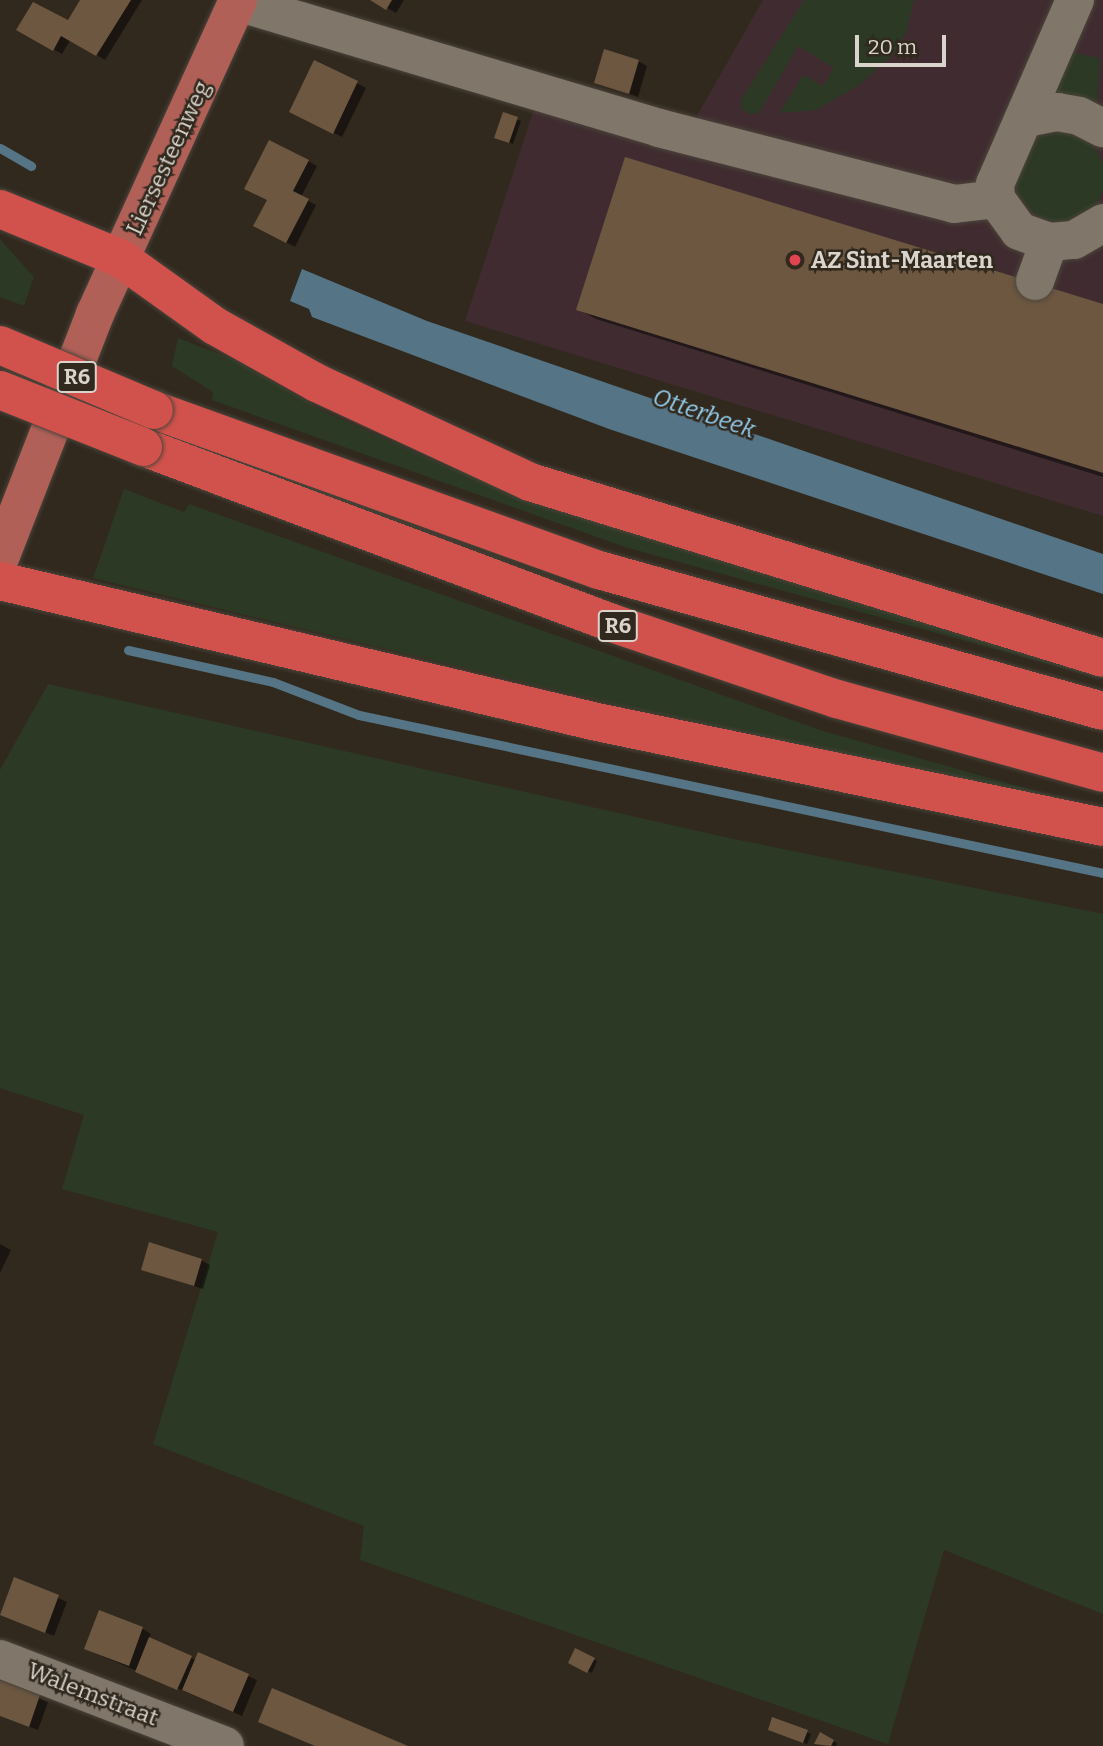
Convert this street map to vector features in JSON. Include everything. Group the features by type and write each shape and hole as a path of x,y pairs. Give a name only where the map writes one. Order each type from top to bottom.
{"highway":[{"path":"0,209 120,258 215,326 317,383 530,482 1103,658"},
{"name":"R6","path":"0,345 153,410 599,569 1103,711"},
{"name":"R6","path":"0,390 625,628 837,699 1103,773"},
{"path":"0,581 597,722 1103,827"}],"main road":[{"name":"Liersesteenweg","path":"0,558 40,448 95,314 238,1"}],"street":[{"path":"1075,0 1026,118 995,184 996,200 1019,231 1049,242 1074,240 1103,223"},
{"path":"238,1 659,128 954,204 996,200"},
{"path":"1026,118 1057,112 1079,116 1103,128"},
{"path":"1035,281 1049,242"},
{"name":"Walemstraat","path":"0,1659 225,1746"}],"shaded area":[{"name":"AZ Sint-Maarten","path":"763,0 1103,0 1103,516 465,321 533,112 694,121"}],"green space":[{"path":"804,0 914,0 906,33 895,53 859,85 816,110 780,113 803,75 823,86 834,68 798,46 759,113 750,114 741,109 741,100"},
{"path":"1062,51 1100,58 1098,99 1092,106 1050,103"},
{"path":"1060,132 1077,136 1092,145 1101,160 1105,177 1101,194 1092,209 1077,218 1060,222 1043,218 1028,209 1019,194 1015,177 1019,160 1028,145 1043,136"},
{"path":"0,239 34,277 24,306 0,297"},
{"path":"178,338 237,361 327,413 450,468 1103,673 1103,679 625,547 212,400 213,392 172,366"},
{"path":"124,489 184,512 189,504 823,731 1103,810 622,706 93,578"},
{"path":"48,684 729,838 1103,914 1103,1614 944,1550 888,1744 360,1560 364,1526 153,1444 218,1232 62,1189 84,1115 0,1088 0,770"}],"water":[{"path":"302,269 427,321 1103,554 1103,594 609,429 312,317 309,309 290,301"}],"building":[{"path":"80,0 131,0 96,56 61,36 53,51 16,30 33,2 68,20"},
{"path":"370,0 392,0 386,10"},
{"path":"604,49 639,60 629,94 594,83"},
{"path":"314,60 358,81 333,134 289,112"},
{"path":"503,112 518,117 509,143 494,138"},
{"path":"269,140 309,160 293,191 309,199 286,243 253,226 267,200 244,189"},
{"path":"625,157 1103,304 1103,473 576,310"},
{"path":"149,1242 202,1259 194,1286 141,1270"},
{"path":"14,1577 59,1595 45,1633 0,1615"},
{"path":"99,1610 143,1627 129,1666 84,1649"},
{"path":"149,1637 192,1656 177,1690 135,1672"},
{"path":"575,1648 595,1658 587,1673 568,1663"},
{"path":"198,1652 249,1674 233,1712 182,1690"},
{"path":"0,1680 40,1695 29,1727 0,1716"},
{"path":"272,1688 408,1746 315,1746 258,1722"},
{"path":"772,1717 808,1730 803,1743 768,1730"},
{"path":"820,1732 834,1740 831,1746 814,1744"}],"waterway":[{"name":"Otterbeek","path":"0,148 31,166"},
{"path":"128,650 273,682 359,715 1103,873"}],"place":[{"name":"AZ Sint-Maarten","path":"795,260"}]}
